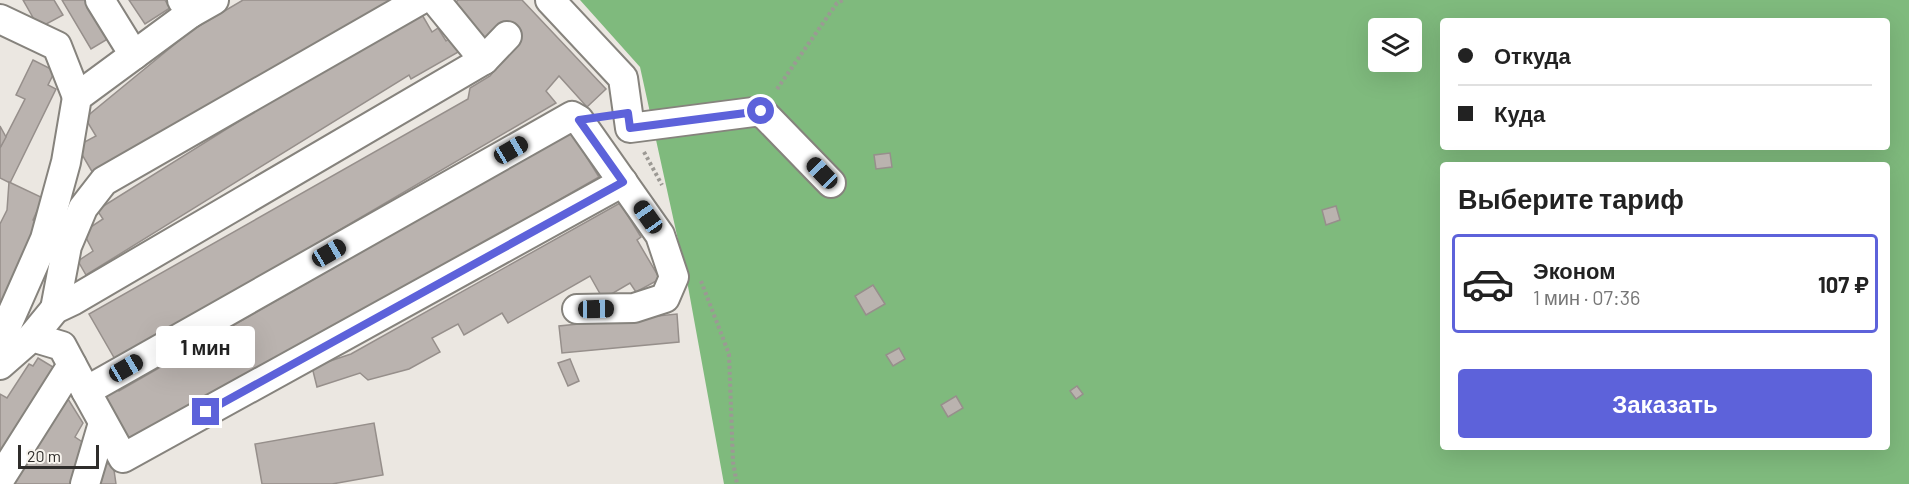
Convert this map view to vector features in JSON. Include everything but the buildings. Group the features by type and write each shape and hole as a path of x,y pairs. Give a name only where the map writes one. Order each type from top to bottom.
{"lane":[{"path":"100,0 134,55"},
{"path":"55,309 68,246 83,208 105,181 420,0"},
{"path":"435,0 484,60"},
{"path":"550,0 623,78 629,120"},
{"path":"77,97 134,55 196,4"},
{"path":"0,19 57,46 77,97 66,162 45,239 0,341"},
{"path":"0,365 32,338 55,309 484,60 507,36"},
{"path":"579,120 629,120 761,111 831,183"},
{"path":"86,391 572,116 579,120 660,235 674,277 665,298 634,308 577,309"},
{"path":"32,338 62,346 123,458 623,182"},
{"path":"0,479 72,365"},
{"path":"85,484 104,423"}],"path":[{"path":"761,111 837,3 843,0"},
{"path":"629,120 662,186"},
{"path":"700,280 729,354 733,462 737,484"}],"green space":[{"path":"580,0 1909,0 1909,484 724,484 687,281 640,67"}],"route":[{"path":"206,412 623,182 579,120 628,113 630,128 761,111"}]}
